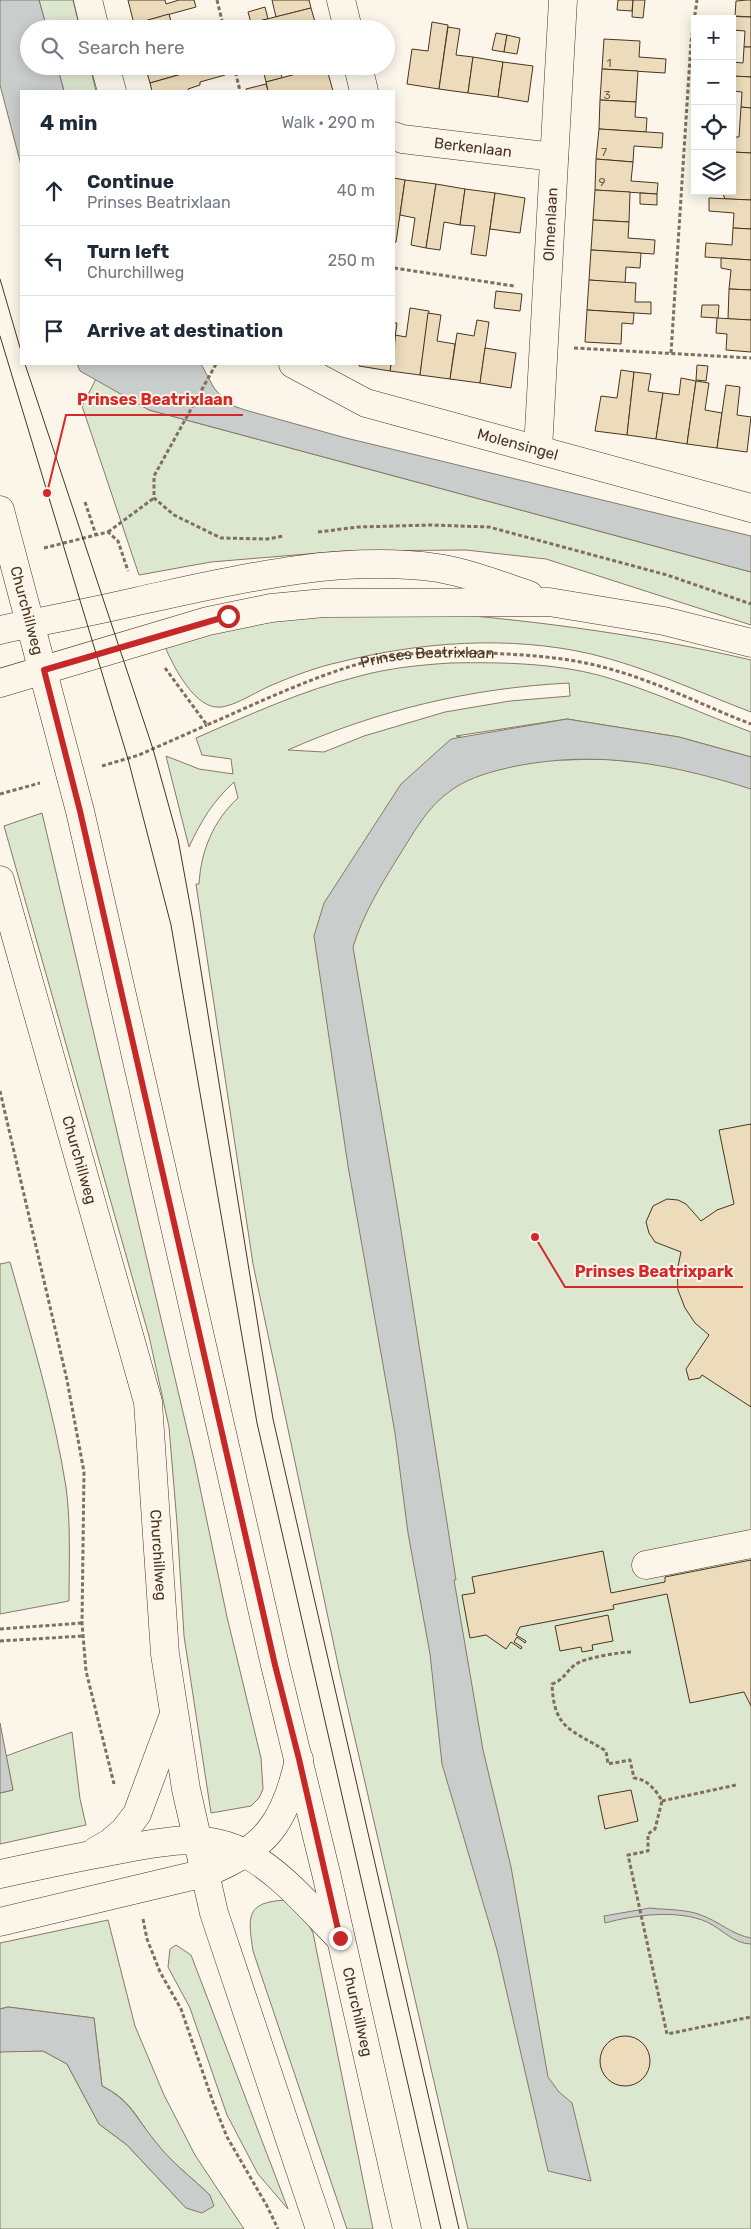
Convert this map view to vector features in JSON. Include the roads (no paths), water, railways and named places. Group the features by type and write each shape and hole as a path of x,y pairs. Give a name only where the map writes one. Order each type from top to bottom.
{"main road":[{"path":"88,0 93,20"},
{"path":"340,0 346,20"},
{"name":"Olmenlaan","path":"538,449 563,0"},
{"path":"108,75 112,90"},
{"path":"360,75 364,90"},
{"name":"Berkenlaan","path":"395,136 402,139 554,157"},
{"name":"Molensingel","path":"295,365 366,403 751,508"},
{"name":"Churchillweg","path":"0,510 71,775 272,1655 299,1759 407,2229"},
{"path":"0,630 274,573 336,567 397,565 439,568 461,573 549,602 680,625 751,643"},
{"path":"0,683 228,616 293,606 379,602 549,602"},
{"name":"Churchillweg","path":"0,880 148,1402 164,1654 173,1717 197,1840 214,1913 320,2229"},
{"path":"646,1565 751,1544"},
{"path":"90,1854 110,1843 124,1831 137,1814 173,1717"},
{"path":"0,1922 205,1874 227,1865 246,1854 263,1840 286,1807 299,1759"},
{"path":"0,1874 90,1854 170,1840 197,1840 246,1854 286,1884 340,1938"}],"tram line":[{"path":"0,279 20,348"},
{"path":"0,336 128,759 171,925 257,1423 441,2229"},
{"path":"25,365 153,749 178,839 193,921 273,1419 459,2229"}],"place":[{"name":"Prinses Beatrixlaan","path":"47,493"},
{"name":"Prinses Beatrixpark","path":"535,1237"}]}
